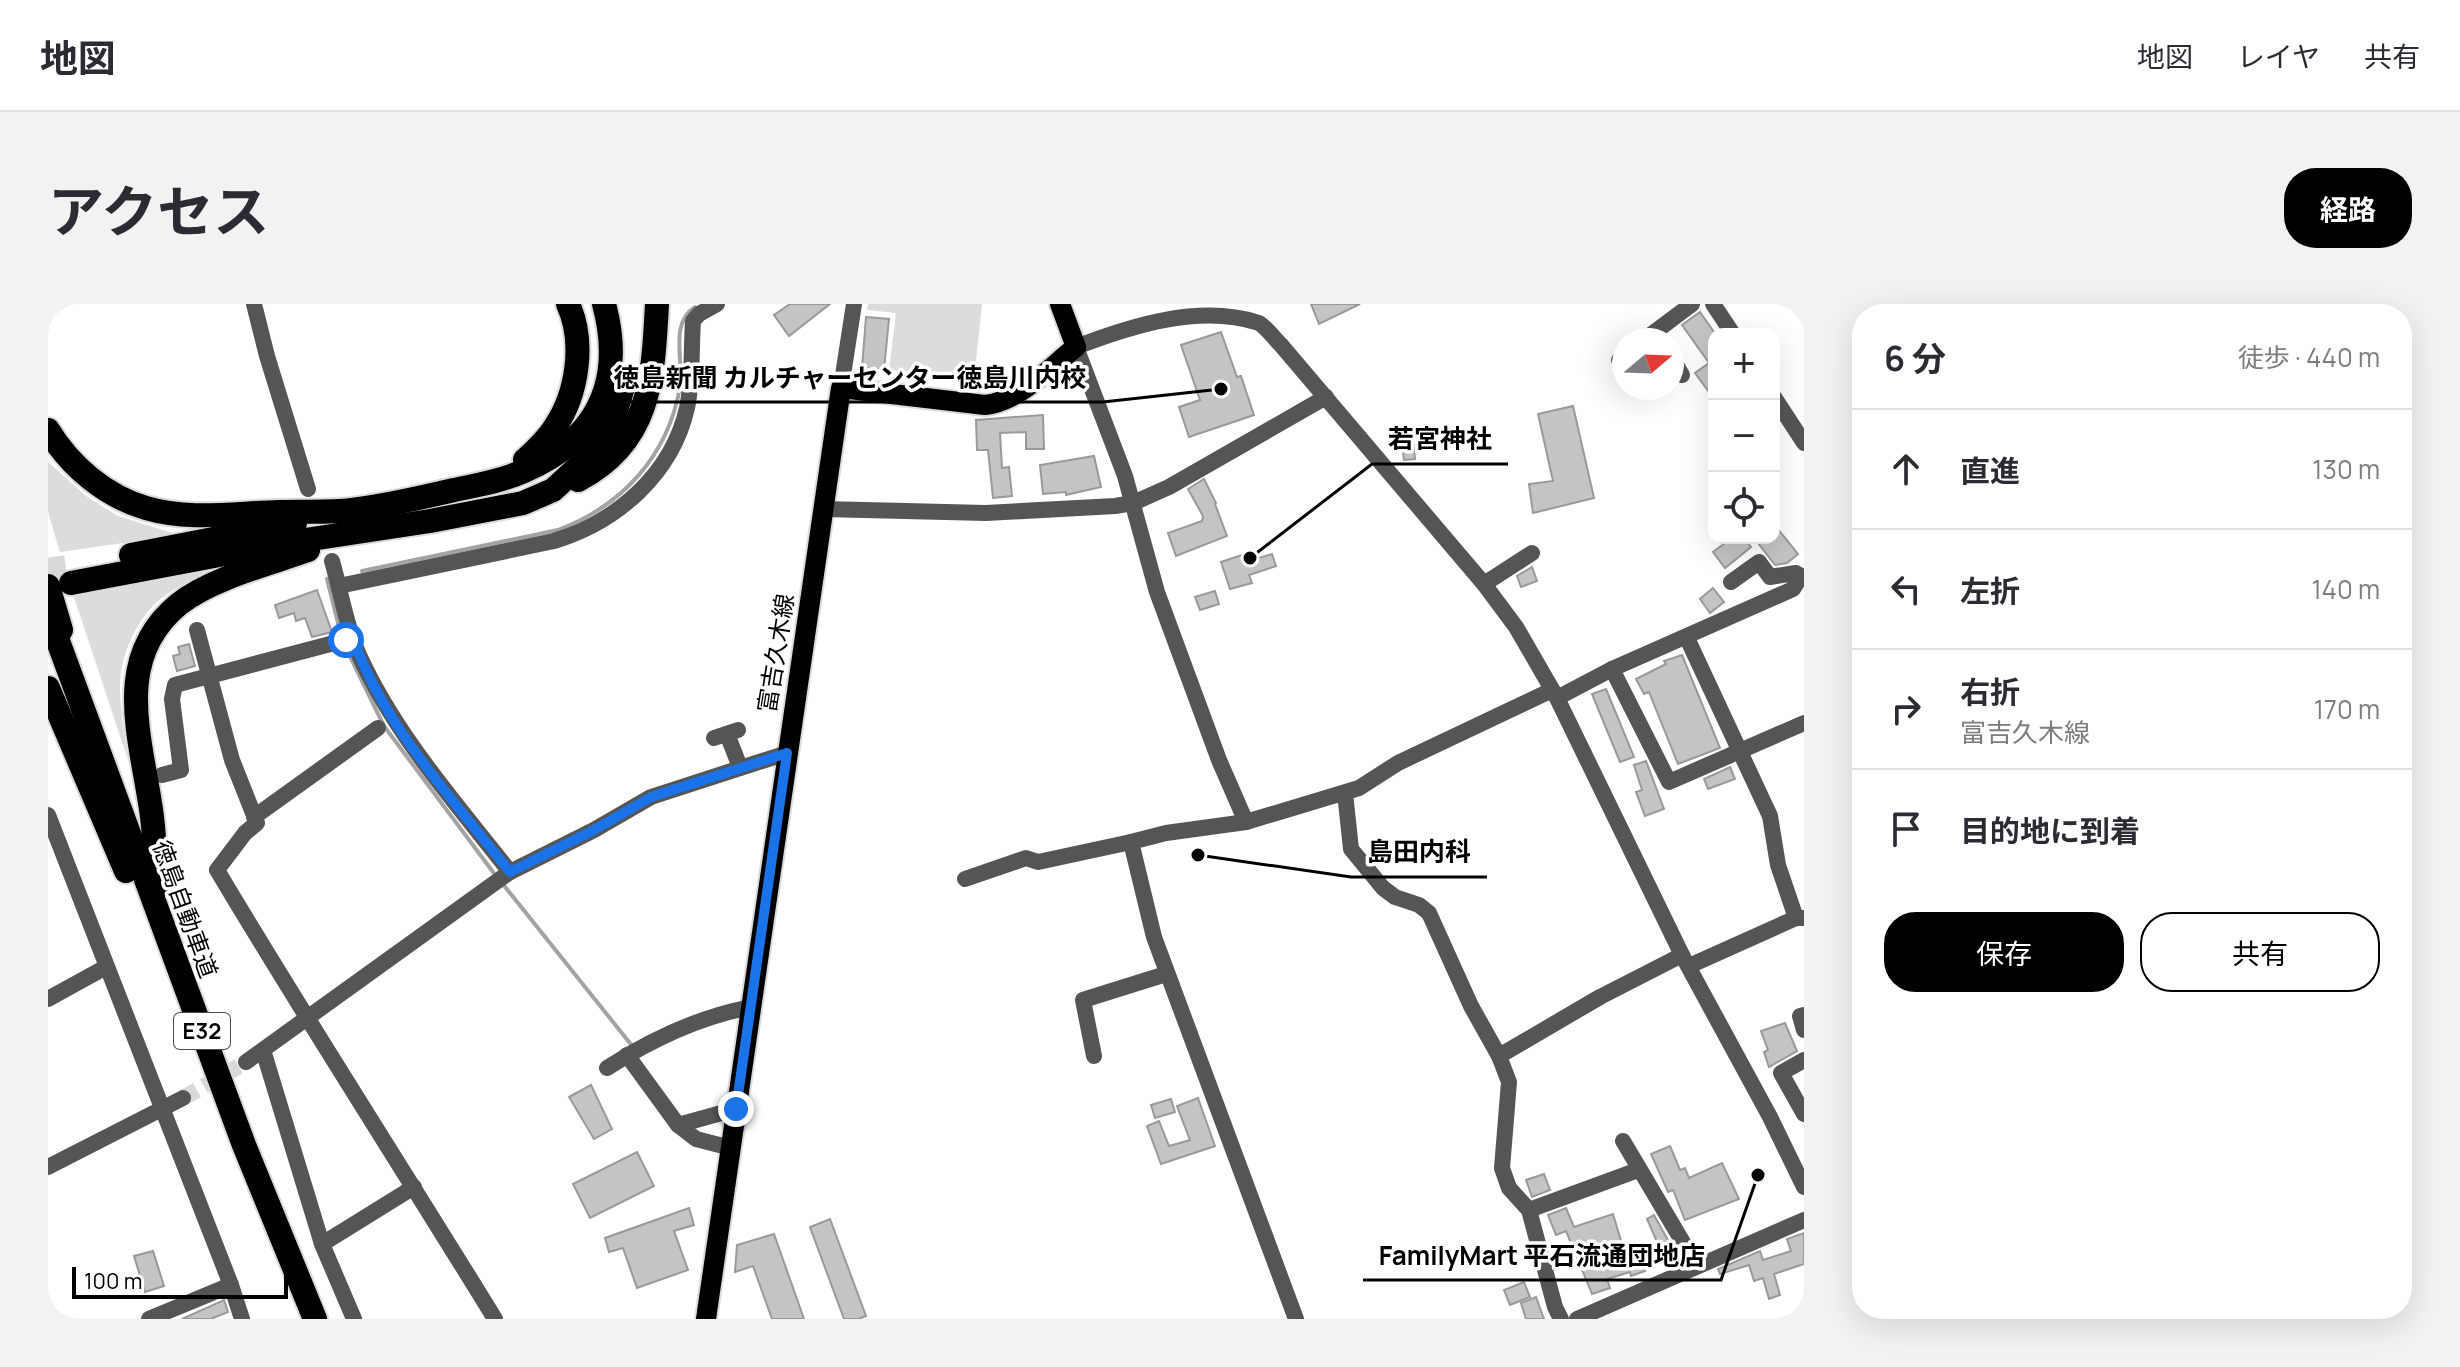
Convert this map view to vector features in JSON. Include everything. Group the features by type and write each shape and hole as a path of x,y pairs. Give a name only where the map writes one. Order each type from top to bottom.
{"highway":[{"path":"501,479 544,441 563,413 575,374 577,352 576,332 568,304"},
{"path":"62,579 357,520 501,479 548,458 585,429 606,395 612,363 612,341 604,304"},
{"path":"553,490 591,455 621,400 627,356 619,304"},
{"path":"48,430 70,460 116,496 144,508 175,515 357,520 523,503 596,471 619,452 635,427 651,376 657,304"},
{"path":"160,921 151,808 135,693 146,644 180,603 357,520"},
{"name":"徳島自動車道","path":"62,579 95,741"},
{"name":"徳島自動車道","path":"48,614 244,1145 315,1319"},
{"path":"48,688 244,1145"}],"main road":[{"path":"841,388 985,405 999,403 1013,396 1076,347 1060,304"},
{"name":"富吉久木線","path":"706,1319 841,388"}],"street":[{"path":"254,304 308,489"},
{"path":"339,586 554,541 583,531 624,506 651,479 674,445 687,409 693,321 717,304"},
{"path":"841,388 854,304"},
{"path":"1664,328 1692,304"},
{"path":"1713,304 1729,328"},
{"path":"1246,822 1219,760 1157,592 1133,503 1076,347 1167,312 1189,307 1236,313 1260,324 1484,584 1516,627 1555,694 1686,961 1804,1187"},
{"path":"823,509 986,513 1133,503 1169,487 1326,397"},
{"path":"1776,400 1804,443"},
{"path":"1484,584 1532,553"},
{"path":"332,561 339,586 345,640 406,738 502,877"},
{"path":"965,879 1026,858 1038,862 1166,833 1246,822 1359,788 1398,763 1687,638 1793,589 1803,578 1796,573 1770,577 1759,562 1731,582"},
{"path":"197,630 232,760 257,823 245,833 217,870 306,1019 495,1319"},
{"path":"1499,1056 1600,997 1686,961 1801,921 1778,865 1770,816 1687,638"},
{"path":"162,775 181,770 172,699 175,685 345,640"},
{"path":"1612,669 1669,782 1804,723"},
{"path":"254,817 378,728"},
{"path":"726,734 740,767"},
{"path":"246,1062 502,877 651,797 787,753"},
{"path":"1345,793 1351,849 1383,888 1429,913 1471,1006 1499,1056 1509,1082 1502,1168 1509,1188 1529,1210 1561,1319"},
{"path":"48,815 242,1319"},
{"path":"1131,842 1166,974 1296,1319"},
{"path":"48,999 106,967"},
{"path":"1094,1056 1083,1000 1166,974"},
{"path":"607,1068 646,1043 714,1014 751,1007"},
{"path":"1804,1015 1800,1016 1804,1030"},
{"path":"263,1050 322,1244 354,1319"},
{"path":"627,1055 678,1125 696,1139 731,1148"},
{"path":"1770,1117 1802,1105 1781,1073 1804,1060"},
{"path":"48,1167 183,1098"},
{"path":"678,1125 736,1109"},
{"path":"1623,1141 1697,1266"},
{"path":"1529,1210 1638,1170"},
{"path":"322,1244 414,1187"},
{"path":"1577,1319 1804,1220"},
{"path":"149,1319 231,1285"}],"shaded area":[{"path":"868,304 982,304 974,380 889,370 896,313 867,310"},
{"path":"48,462 86,496 118,516 179,535 60,552 48,512"},
{"path":"203,570 204,574 156,603 130,641 120,686 128,760 73,594"}],"building":[{"path":"790,304 830,304 789,336 774,315"},
{"path":"1311,304 1360,304 1319,324"},
{"path":"1700,312 1711,328 1708,328 1708,362 1682,325"},
{"path":"866,317 889,319 884,370 862,368"},
{"path":"1221,332 1254,415 1189,437 1179,407 1200,400 1181,345"},
{"path":"1708,364 1708,391 1695,373"},
{"path":"1573,406 1594,498 1533,513 1529,484 1553,481 1538,414"},
{"path":"1043,415 1044,449 1026,449 1026,432 1000,433 1002,468 1009,467 1012,496 993,498 988,450 977,450 976,420"},
{"path":"1412,429 1415,459 1404,460 1400,430"},
{"path":"1094,456 1101,487 1066,495 1066,492 1043,494 1040,465"},
{"path":"1204,479 1227,536 1176,556 1168,533 1202,521 1203,516 1188,489"},
{"path":"1780,532 1798,554 1787,563 1775,565 1759,544 1780,544"},
{"path":"1724,544 1749,544 1751,547 1725,568 1713,552"},
{"path":"1272,554 1276,566 1249,575 1252,583 1230,589 1221,562 1242,555 1245,562"},
{"path":"1532,567 1537,581 1521,587 1517,576"},
{"path":"1713,588 1724,602 1710,613 1700,599"},
{"path":"317,590 332,632 312,637 305,618 296,621 294,613 279,618 275,605"},
{"path":"1215,591 1219,604 1200,610 1195,597"},
{"path":"189,644 195,666 177,671 173,656 180,654 178,647"},
{"path":"1682,655 1720,748 1678,764 1649,692 1644,694 1636,679 1666,664 1664,661"},
{"path":"1606,689 1634,757 1620,762 1592,694"},
{"path":"1646,761 1664,809 1645,816 1636,792 1642,790 1634,765"},
{"path":"1730,767 1735,779 1708,789 1704,779"},
{"path":"1785,1023 1797,1051 1769,1067 1764,1052 1768,1050 1761,1031"},
{"path":"591,1085 612,1129 594,1139 569,1097"},
{"path":"1198,1098 1215,1146 1161,1164 1147,1126 1159,1121 1169,1146 1190,1140 1177,1106"},
{"path":"1171,1099 1175,1112 1155,1118 1151,1105"},
{"path":"1670,1146 1680,1170 1685,1168 1689,1178 1722,1163 1739,1199 1685,1220 1673,1190 1668,1192 1651,1154"},
{"path":"637,1152 654,1186 590,1218 573,1184"},
{"path":"1544,1174 1550,1190 1532,1197 1526,1180"},
{"path":"689,1208 694,1225 674,1231 688,1270 637,1288 623,1248 609,1252 605,1238"},
{"path":"1566,1208 1574,1227 1613,1214 1625,1254 1639,1250 1645,1271 1607,1279 1610,1288 1592,1294 1566,1231 1556,1235 1548,1215"},
{"path":"1654,1215 1679,1260 1667,1265 1647,1219"},
{"path":"830,1219 866,1316 859,1319 844,1319 810,1227"},
{"path":"1804,1233 1804,1264 1774,1274 1780,1295 1769,1299 1763,1278 1754,1281 1749,1265 1720,1274 1718,1269 1760,1251 1763,1260 1791,1251 1787,1239"},
{"path":"774,1234 804,1319 772,1319 753,1266 735,1272 737,1245"},
{"path":"153,1251 164,1286 145,1292 134,1256"},
{"path":"1524,1282 1530,1297 1510,1305 1504,1290"},
{"path":"1536,1297 1544,1319 1526,1319 1521,1303"},
{"path":"224,1300 228,1312 211,1319 182,1319"}],"waterway":[{"path":"362,571 558,530 581,520 622,492 653,456 665,435 680,387 682,323 695,307"},
{"path":"330,578 327,579 341,635"},
{"path":"344,644 384,726 496,876"},
{"path":"502,883 633,1047"}],"tunnel":[{"path":"48,570 66,567"},
{"path":"183,1098 246,1062"}],"place":[{"name":"徳島新聞 カルチャーセンター徳島川内校","path":"1221,389"},
{"name":"若宮神社","path":"1250,558"},
{"name":"島田内科","path":"1198,855"},
{"name":"FamilyMart 平石流通団地店","path":"1758,1175"}],"route":[{"path":"346,640 353,638 383,703 406,738 510,872 651,797 787,753 736,1109"}]}
